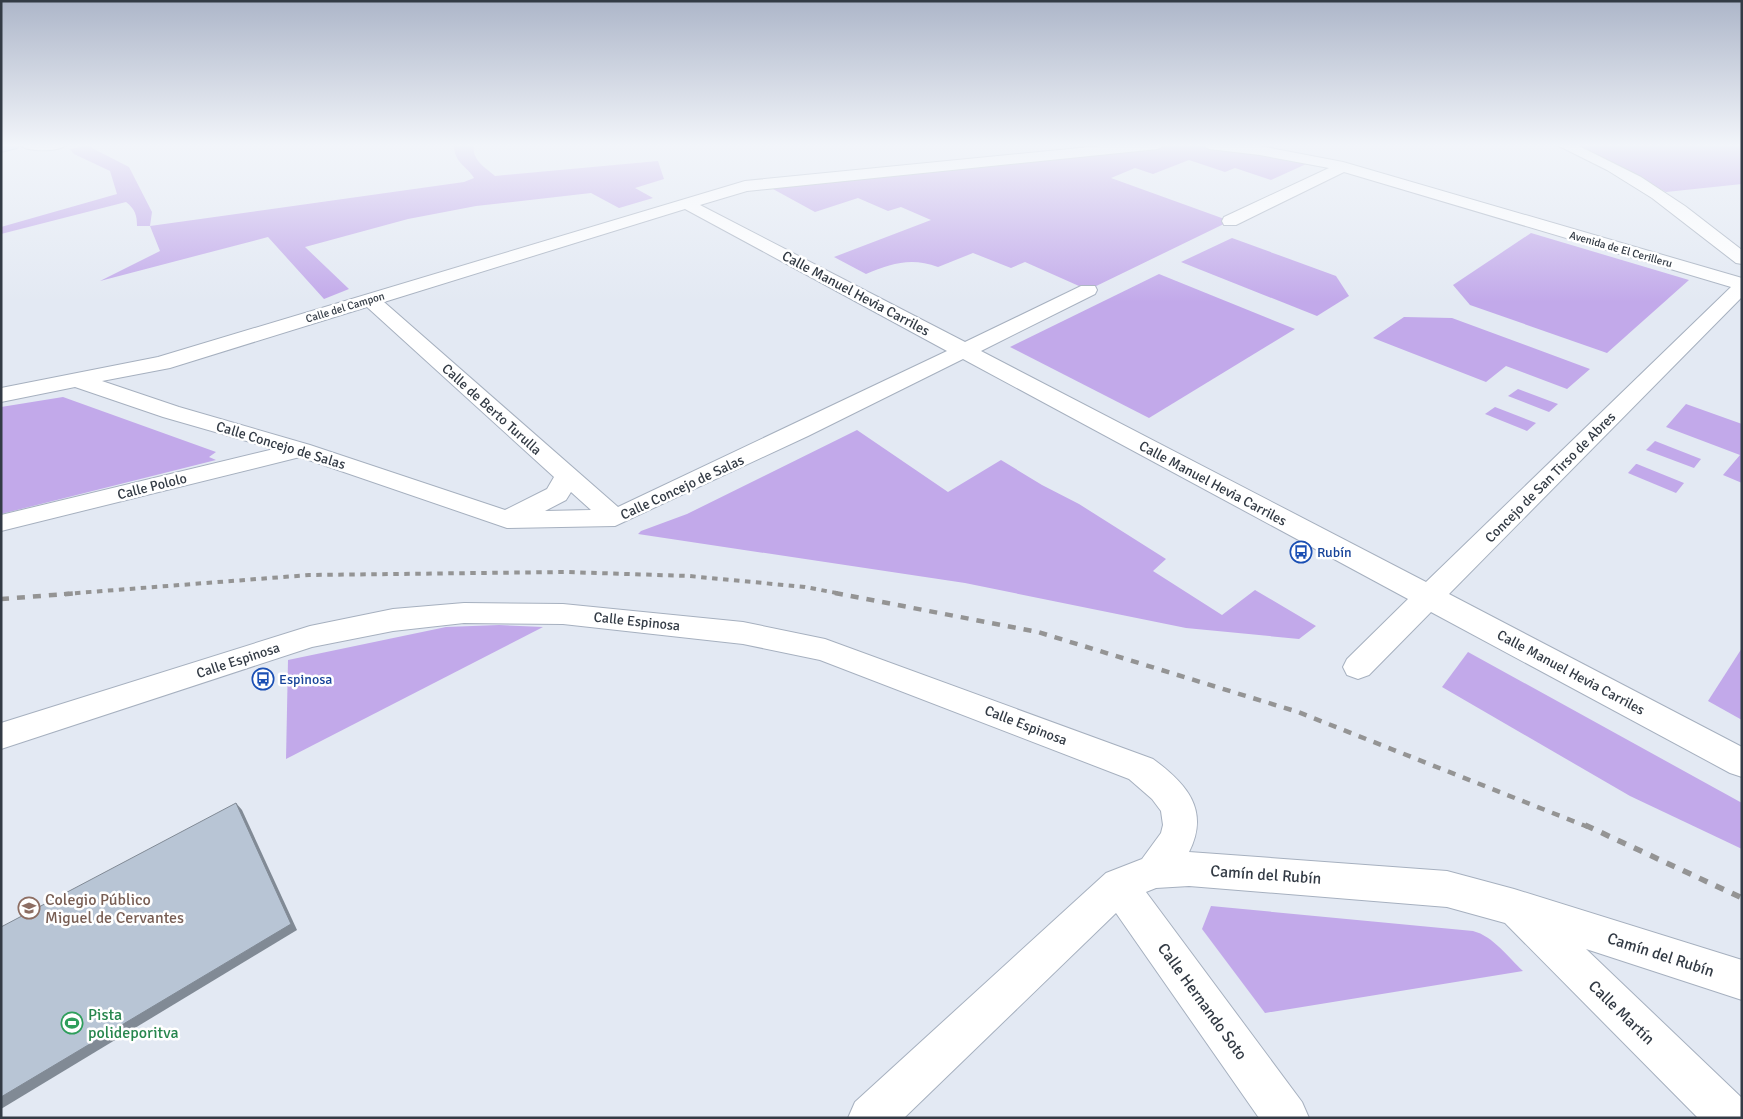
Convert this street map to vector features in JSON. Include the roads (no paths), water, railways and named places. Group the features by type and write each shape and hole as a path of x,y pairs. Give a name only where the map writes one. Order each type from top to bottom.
{"street":[{"path":"685,202 703,197"},
{"path":"1230,221 1280,197"},
{"name":"Avenida de El Cerilleru","path":"1445,197 1742,285"},
{"path":"1662,197 1701,224 1742,259"},
{"name":"Calle del Campon","path":"1,396 162,363 685,202"},
{"name":"Calle Manuel Hevia Carriles","path":"685,202 1742,763"},
{"name":"Concejo de San Tirso de Abres","path":"1358,667 1742,285"},
{"name":"Calle Concejo de Salas","path":"80,381 302,450 507,520 615,518 800,431 1088,290"},
{"name":"Calle de Berto Turulla","path":"369,299 615,518"},
{"path":"146,403 148,377 162,363"},
{"name":"Calle Pololo","path":"1,523 302,450"},
{"path":"507,520 557,494 567,475"},
{"name":"Calle Espinosa","path":"1,736 310,637 393,620 464,613 563,614 743,632 825,650 1141,769 1166,788 1180,812 1180,835 1137,878"},
{"name":"Camín del Rubín","path":"1137,878 1190,868 1447,888 1514,906 1742,980"},
{"path":"871,1118 1137,878"},
{"name":"Calle Hernando Soto","path":"1137,878 1286,1118"},
{"name":"Calle Martín","path":"1514,906 1730,1118"}],"railway":[{"path":"64,594 309,575 566,572 689,576 805,587 842,594"},
{"path":"1,599 80,593"},
{"path":"835,593 1038,632 1298,712 1588,827"},
{"path":"1585,825 1742,898"}],"place":[{"name":"Rubín","path":"1301,552"},
{"name":"Espinosa","path":"263,679"},
{"name":"Colegio Público Miguel de Cervantes","path":"29,908"},
{"name":"Pista polideporitva","path":"72,1023"}]}
